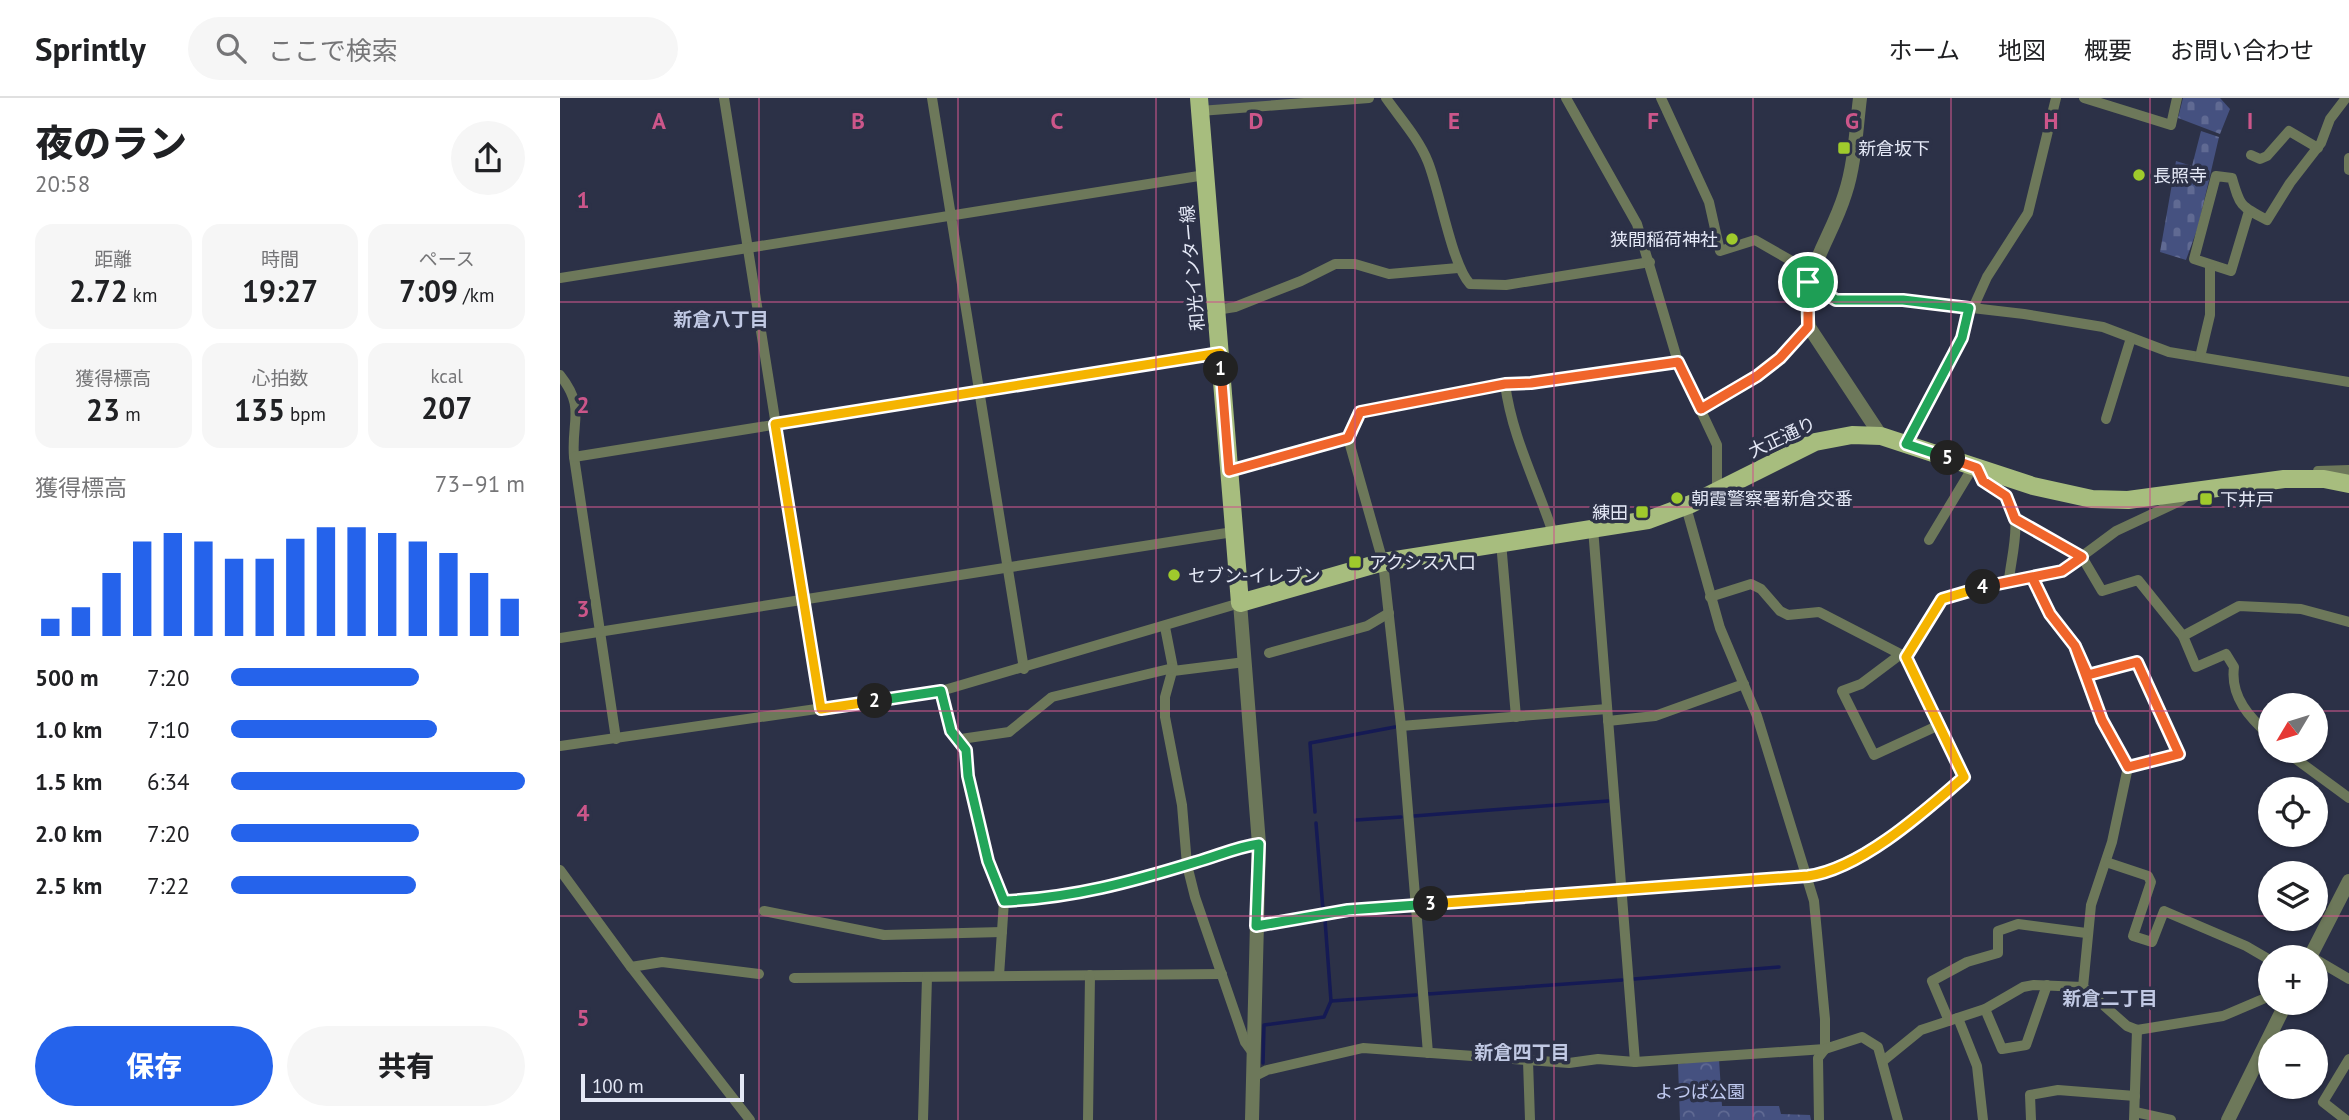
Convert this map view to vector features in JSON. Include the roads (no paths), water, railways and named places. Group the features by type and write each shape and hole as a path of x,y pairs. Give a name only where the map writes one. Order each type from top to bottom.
{"main road":[{"name":"和光インター線","path":"1199,105 1240,603"},
{"name":"大正通り","path":"1240,603 1383,562 1648,520 1686,507 1815,442 1852,435 1881,436 2047,490 2092,499 2128,500 2284,479 2317,479 2349,484"}],"street":[{"path":"724,98 821,709"},
{"path":"932,98 977,391 1024,669"},
{"path":"1199,105 1369,98"},
{"path":"1386,98 1427,161 1456,249 1458,268 1470,284 1486,286 1650,262"},
{"path":"1566,98 1632,213 1650,262 1678,362 1717,445 1717,492"},
{"path":"1661,98 1709,202 1720,251 1755,240 1809,277 1836,300 1903,300 2103,327 2169,352 2349,383"},
{"path":"1860,98 1845,194 1809,277 1808,327 1881,436"},
{"path":"1906,444 1962,338 1971,308 1987,277 2028,213 2056,98"},
{"path":"2084,98 2171,125 2177,98"},
{"path":"2249,211 2231,271 2210,267 2194,259 2216,176 2232,178 2233,193 2249,211 2267,220 2290,183 2318,148 2330,119 2346,98"},
{"path":"2251,155 2260,159 2267,156 2289,131 2318,148"},
{"path":"2349,158 2349,170"},
{"path":"560,278 1205,175"},
{"path":"1216,310 1235,307 1301,281 1335,264 1355,264 1389,274 1458,268"},
{"path":"2200,357 2210,315 2210,267"},
{"path":"1701,409 1765,370 1808,327"},
{"path":"2106,419 2131,338"},
{"path":"574,457 1220,353"},
{"path":"1428,1053 1401,726 1383,562 1348,438 1360,412 1505,384 1531,383 1678,362"},
{"path":"560,375 574,392 577,412 574,457 616,739"},
{"path":"1505,384 1519,450 1530,467 1553,533"},
{"path":"1229,471 1348,438"},
{"path":"1929,540 1975,468 1983,481 2006,496 2015,519 2009,580"},
{"path":"2317,479 2318,471 2325,468 2349,470"},
{"path":"1937,726 1874,755 1842,691 1861,684 1903,656 1942,599 2009,580 2062,571 2116,531 2180,501 2192,491"},
{"path":"1686,507 1710,597 1744,684 1808,876 1817,926 1825,1049 1818,1058 1819,1120"},
{"path":"2015,519 2082,557 2102,591 2138,580 2183,636 2196,667 2225,654 2234,667 2232,680 2246,714 2258,725"},
{"path":"1593,528 1636,1062"},
{"path":"560,638 1233,532"},
{"path":"1501,542 1516,717"},
{"path":"2032,577 2050,614 2075,646 2088,675 2102,720 2128,767 2106,862 2091,905 2086,933 2083,988"},
{"path":"1256,926 1348,910 1808,876 1830,870 1896,833 1964,777 1903,656 1819,612 1788,615 1780,611 1762,589 1751,584 1710,597"},
{"path":"560,746 941,691 1024,669 1240,603 1259,844 1252,1120"},
{"path":"2183,636 2239,606 2301,609 2349,622"},
{"path":"1269,653 1367,626 1389,613"},
{"path":"1165,627 1173,670 1164,697 1165,717 1180,795 1187,865 1245,1042 1253,1053"},
{"path":"961,739 1010,732 1052,697 1173,670 1245,662"},
{"path":"2088,675 2137,662 2179,754 2128,767"},
{"path":"1608,722 1655,716 1744,684"},
{"path":"941,691 951,731 961,739 966,750 968,776 988,861 1004,901 999,976"},
{"path":"1401,726 1608,709"},
{"path":"2301,763 2349,798"},
{"path":"1004,901 1079,895 1187,865 1230,848 1259,844"},
{"path":"2106,862 2148,876 2151,882 2133,936 2152,942 2164,911 2258,953"},
{"path":"560,870 631,967 750,1120"},
{"path":"2318,945 2349,881"},
{"path":"764,911 884,935 1002,932"},
{"path":"1983,1120 1977,1066 1932,981 1967,962 1998,953 1998,931 2018,925 2086,933"},
{"path":"631,967 662,962 758,974"},
{"path":"2328,967 2349,979"},
{"path":"794,978 1222,974"},
{"path":"1088,1120 1090,975"},
{"path":"923,1120 927,977"},
{"path":"1883,1061 1921,1030 1985,1009 2023,987 2047,985 2083,988 2127,1026 2137,1030 2223,1016 2258,1001"},
{"path":"1985,1009 2002,1049 2026,1045 2047,985"},
{"path":"2228,1120 2280,1015"},
{"path":"2137,1030 2134,1116 2171,1120"},
{"path":"1252,1077 1267,1070 1363,1048 1569,1063 1598,1059 1636,1062 1825,1049 1862,1037 1878,1047 1898,1120"},
{"path":"2346,1120 2323,1102 2349,1059"},
{"path":"1528,1060 1530,1120"},
{"path":"2031,1120 2030,1095 2058,1090 2135,1096"}],"waterway":[{"path":"1315,812 1310,743 1395,727"},
{"path":"1414,816 1608,801"},
{"path":"1356,820 1401,817"},
{"path":"1316,823 1323,910"},
{"path":"1263,1063 1264,1025 1324,1017 1331,1001 1325,920"},
{"path":"1634,979 1779,967"},
{"path":"1428,994 1622,980"},
{"path":"1331,1001 1416,995"}],"place":[{"name":"新倉坂下","path":"1844,148"},
{"name":"長照寺","path":"2139,175"},
{"name":"狭間稲荷神社","path":"1732,239"},
{"name":"朝霞警察署新倉交番","path":"1677,498"},
{"name":"下井戸","path":"2206,499"},
{"name":"練田","path":"1642,512"},
{"name":"アクシス入口","path":"1355,562"},
{"name":"セブン-イレブン","path":"1174,575"}],"district":[{"name":"新倉八丁目","path":"721,319"},
{"name":"新倉二丁目","path":"2110,998"},
{"name":"新倉四丁目","path":"1522,1052"}],"park label":[{"name":"よつば公園","path":"1700,1091"}]}
